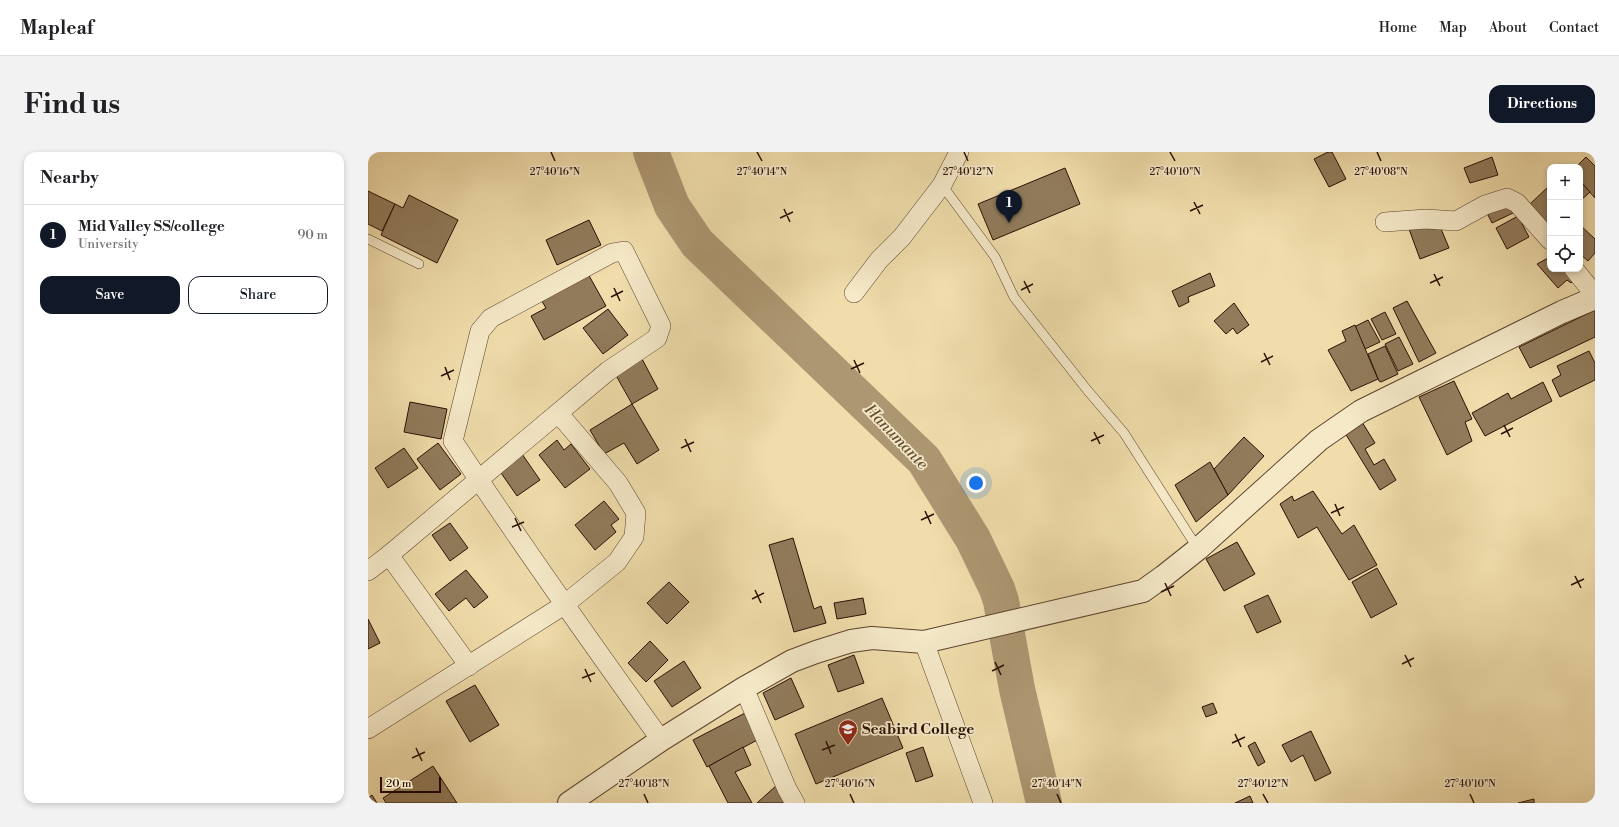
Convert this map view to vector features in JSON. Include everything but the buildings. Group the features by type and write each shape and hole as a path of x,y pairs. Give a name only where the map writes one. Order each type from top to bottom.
{"street":[{"path":"854,293 880,260 902,237 942,185 959,152"},
{"path":"1385,222 1426,219 1456,221 1485,205 1507,198 1517,203 1547,237"},
{"path":"368,570 389,555 479,481 608,371 657,338 661,326 624,251 612,253 491,318 480,331 453,441 479,481 564,606 661,740"},
{"path":"1576,272 1595,295"},
{"path":"569,803 661,740 744,688 792,661 816,652 851,641 872,638 928,641 1143,591 1198,549 1319,440 1361,411 1562,312 1595,298"},
{"path":"368,729 564,606 617,562 634,537 636,513 618,483 559,414"},
{"path":"389,555 469,666"},
{"path":"928,641 983,803"},
{"path":"744,688 795,803"}],"lane":[{"path":"942,185 995,258 1014,297 1088,391 1124,433 1198,549"},
{"path":"368,239 419,264"}],"waterway":[{"name":"Hanumante","path":"651,152 672,206 697,243 924,460 973,539 997,589 1001,601 1017,689 1044,803"}],"place":[{"name":"Mid Valley SS/college","path":"1009,223"},
{"name":"Seabird College","path":"848,746"}]}
